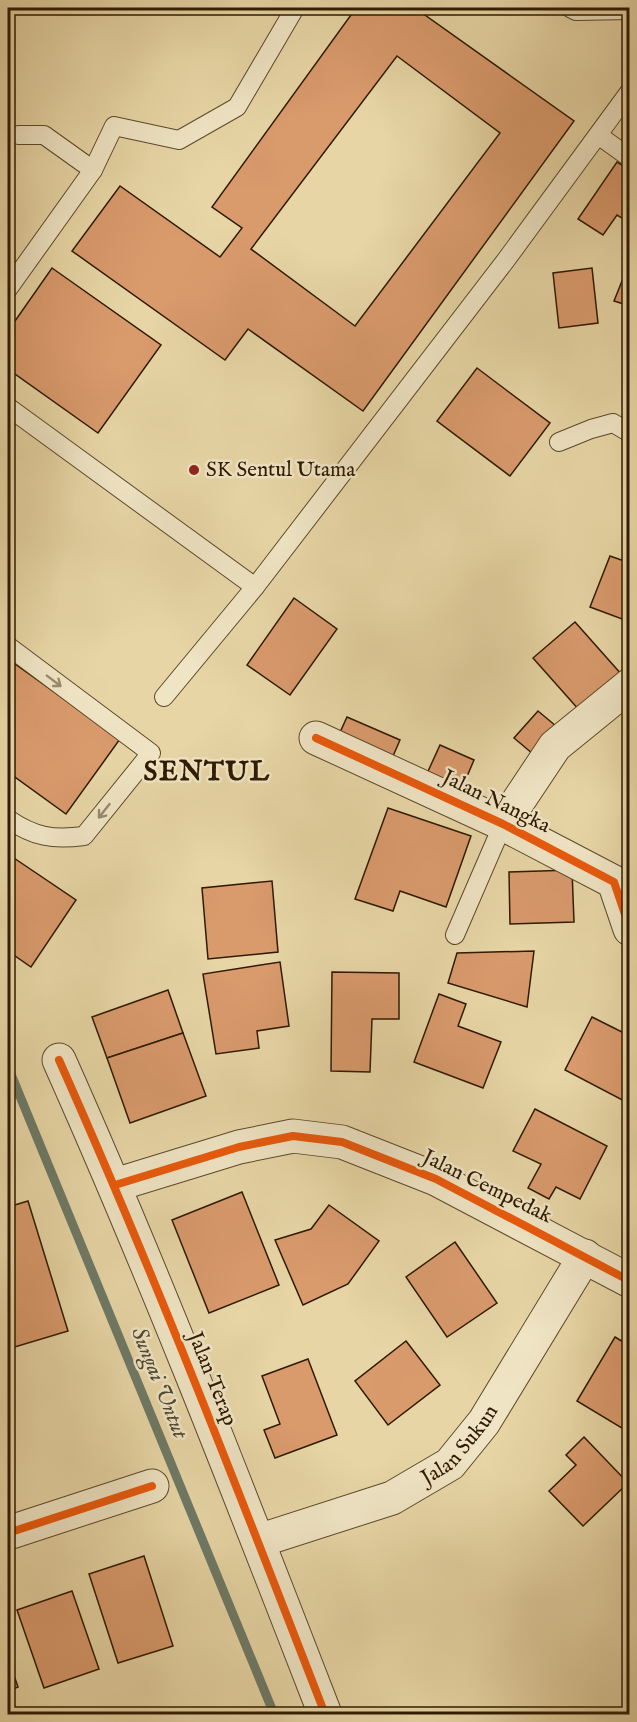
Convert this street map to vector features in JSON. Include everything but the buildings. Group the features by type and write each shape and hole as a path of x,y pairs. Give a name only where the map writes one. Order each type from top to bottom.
{"street":[{"path":"503,824 555,746 630,685"},
{"name":"Jalan Nangka","path":"316,738 503,824 614,882 630,929"},
{"name":"Jalan Terap","path":"59,1060 115,1185 325,1714"},
{"name":"Jalan Cempedak","path":"115,1185 239,1147 293,1136 342,1142 436,1179 630,1281"},
{"name":"Jalan Sukun","path":"258,1541 392,1498 450,1464 484,1422 585,1256"},
{"path":"8,1533 152,1486"}],"lane":[{"path":"8,289 93,170 114,126 180,140 237,107 295,8"},
{"path":"570,8 576,11 630,10"},
{"path":"164,697 255,587 506,260 630,91"},
{"path":"11,136 44,135 93,170"},
{"path":"598,135 630,158"},
{"path":"8,407 255,587"},
{"path":"559,442 613,423 630,433"},
{"path":"8,646 151,753 84,836 60,839 25,831 8,819"},
{"path":"455,935 503,824"}],"waterway":[{"name":"Sungai Untut","path":"8,1067 274,1714"}],"cycle path":[{"path":"316,738 503,824 614,882 630,929"},
{"path":"59,1060 163,1304 325,1714"},
{"path":"115,1185 239,1147 293,1136 342,1142 436,1179 630,1281"},
{"path":"8,1533 152,1486"}],"place":[{"name":"SK Sentul Utama","path":"194,470"}],"district":[{"name":"SENTUL","path":"207,773"}]}
